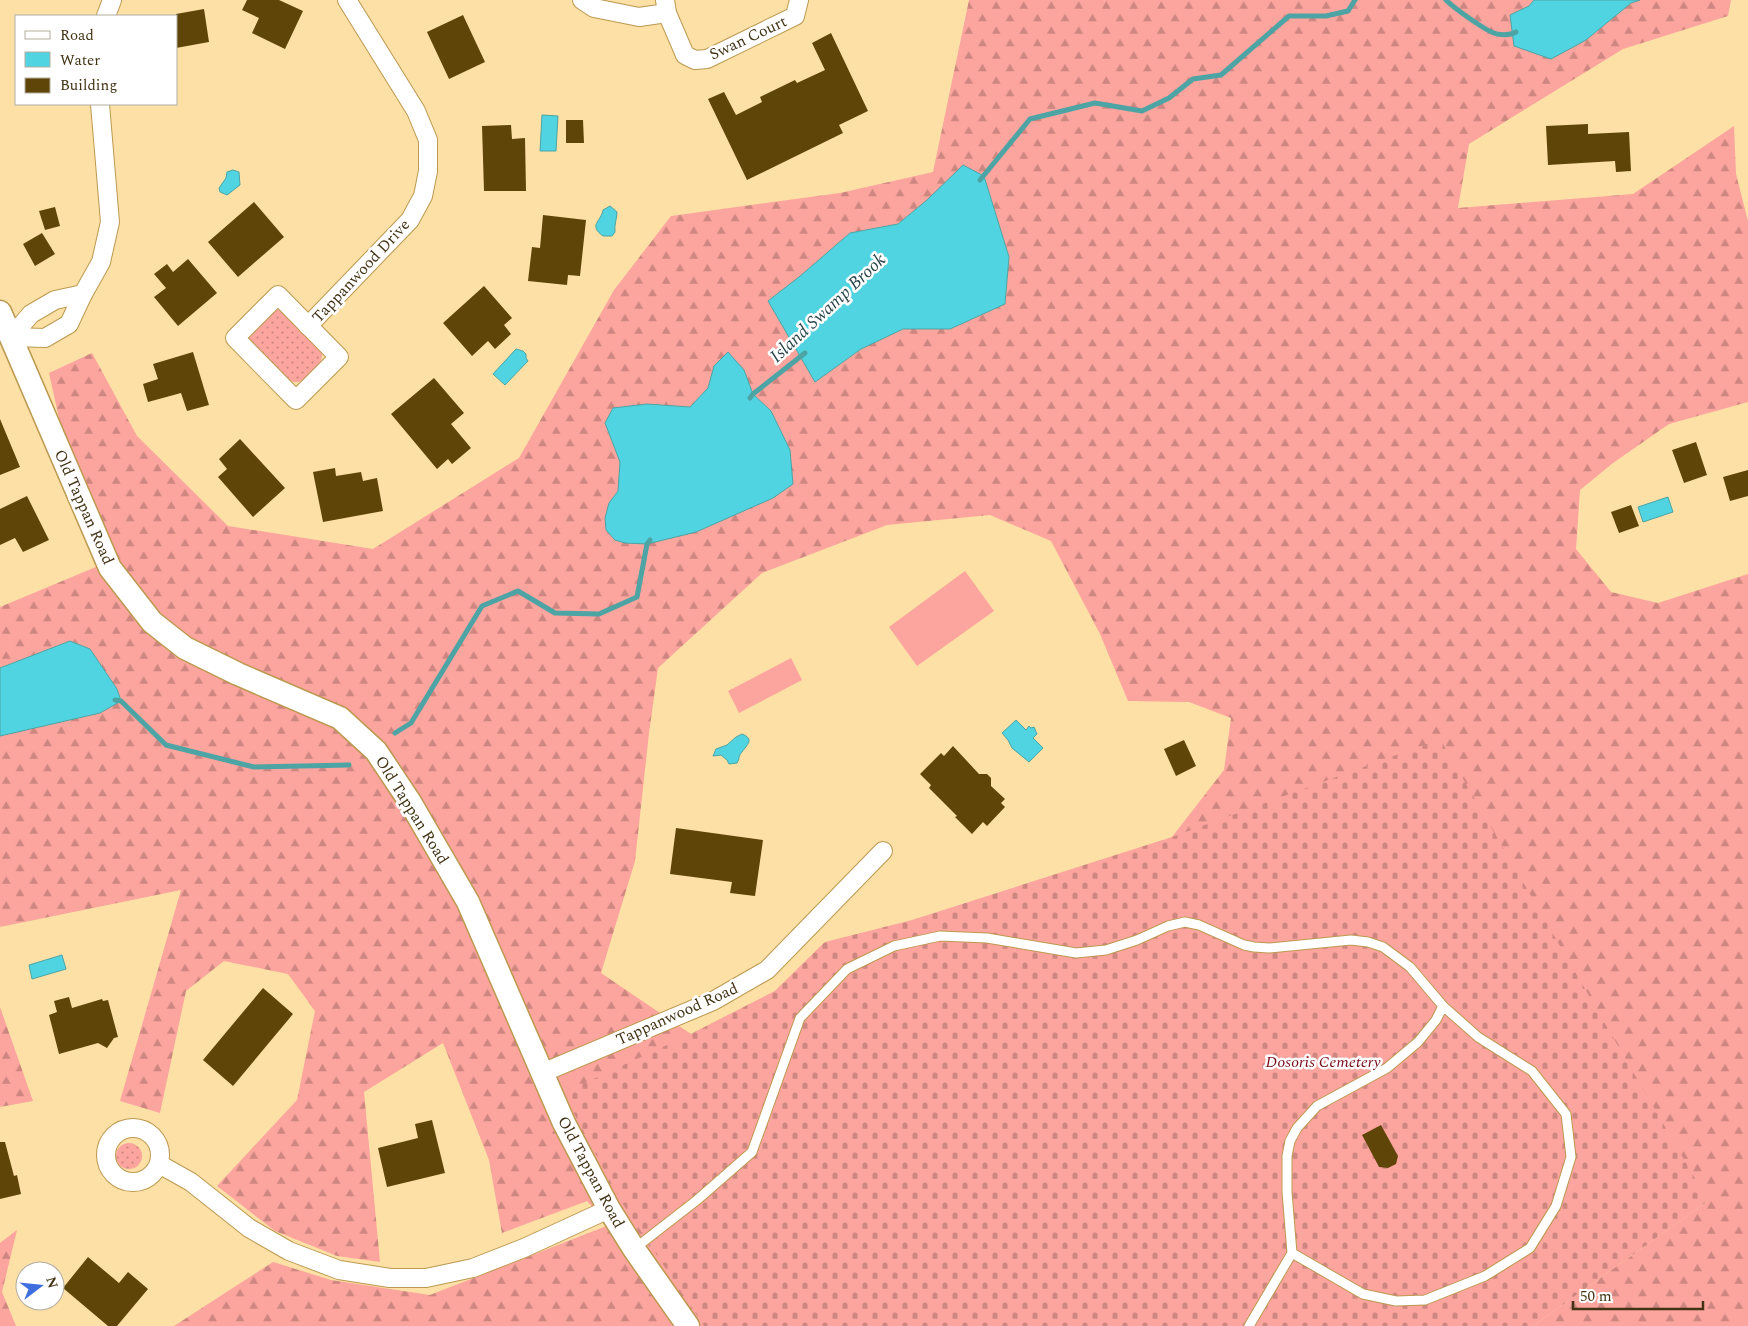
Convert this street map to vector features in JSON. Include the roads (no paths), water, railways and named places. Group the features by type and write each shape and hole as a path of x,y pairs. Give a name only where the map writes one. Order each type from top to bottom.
{"street":[{"path":"106,15 112,0"},
{"name":"Tappanwood Drive","path":"308,326 410,220 423,196 428,171 428,140 416,112 347,0"},
{"path":"582,0 594,8 639,17 666,7"},
{"name":"Swan Court","path":"666,7 685,55 695,60 701,60 708,59 795,16 799,0"},
{"path":"11,337 45,338 69,324 101,262 110,222 100,105"},
{"path":"11,337 31,314 55,300 83,294"},
{"name":"Tappanwood Drive","path":"278,295 308,326 339,357 296,400 235,338 278,295"},
{"name":"Old Tappan Road","path":"0,312 110,568 152,622 185,648 238,674 340,718 376,751 410,802 468,902 564,1123 609,1209 634,1249 688,1326"},
{"name":"Tappanwood Road","path":"542,1073 714,1001 767,970 883,850"},
{"path":"160,1164 191,1182 249,1228 289,1251 339,1270 390,1278 426,1278 473,1268 524,1248 609,1209"}],"lane":[{"path":"634,1249 697,1200 752,1152 800,1018 847,969 894,946 940,936 987,938 1076,953 1106,950 1137,940 1168,926 1185,922 1199,924 1254,948 1350,940 1368,942 1383,947 1410,967 1444,1006 1478,1037 1532,1071 1566,1114 1570,1157 1556,1206 1530,1248 1485,1276 1425,1300 1396,1300 1364,1294 1292,1253"},
{"path":"1249,1326 1292,1253 1287,1192 1287,1156 1290,1141 1297,1128 1317,1106 1387,1068 1418,1042 1436,1020 1444,1006"}],"water":[{"path":"1534,0 1640,0 1631,3 1586,40 1551,59 1514,46 1510,15 1529,6"},
{"path":"542,115 558,116 556,151 540,151"},
{"path":"963,165 984,176 1009,257 1005,304 950,329 903,329 861,349 815,382 768,301 850,233 898,224 927,200"},
{"path":"233,170 239,172 240,185 227,195 220,192 219,188 226,178 227,172"},
{"path":"610,206 617,212 615,232 612,236 603,236 596,229 596,226 603,210"},
{"path":"516,349 526,354 528,361 505,385 493,374"},
{"path":"728,352 744,370 753,394 771,411 790,450 793,484 773,498 696,532 647,544 625,543 615,540 606,530 605,518 609,503 618,491 620,462 605,423 613,408 647,404 690,407 708,388 714,366"},
{"path":"1668,497 1673,512 1643,522 1638,507"},
{"path":"70,641 90,649 117,689 121,701 100,713 0,736 0,668"},
{"path":"1016,720 1026,730 1029,726 1031,728 1034,727 1037,734 1033,738 1043,748 1029,762 1012,748 1002,733"},
{"path":"742,734 748,738 749,742 737,763 729,764 721,755 713,756 716,749 727,745"},
{"path":"62,955 66,969 32,979 29,965"}],"waterway":[{"name":"Island Swamp Brook","path":"980,180 1030,119 1095,103 1142,111 1169,98 1193,79 1221,75 1289,16 1326,16 1348,11 1355,0"},
{"name":"Island Swamp Brook","path":"1446,0 1492,32 1504,35 1516,32"},
{"name":"Island Swamp Brook","path":"750,398 805,353"},
{"name":"Island Swamp Brook","path":"395,733 411,723 482,606 518,591 555,613 599,614 637,597 647,544 650,540"},
{"name":"Island Swamp Brook","path":"115,700 121,701 166,745 254,767 349,765"}],"park label":[{"name":"Dosoris Cemetery","path":"1323,1062"}]}
